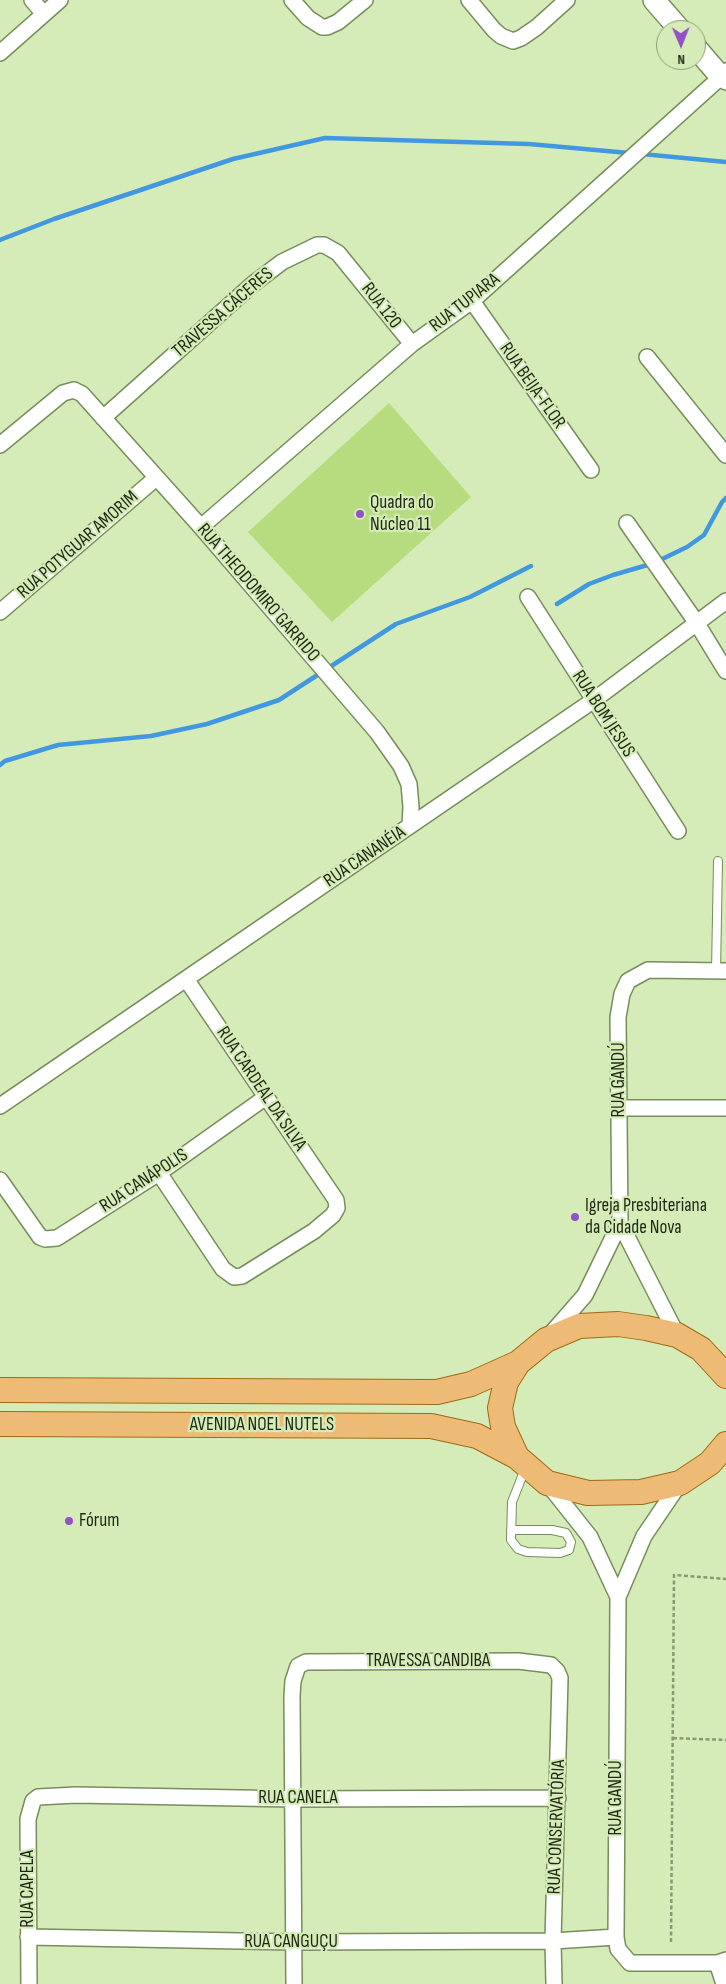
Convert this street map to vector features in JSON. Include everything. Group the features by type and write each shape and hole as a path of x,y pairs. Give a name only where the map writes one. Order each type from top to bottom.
{"main road":[{"path":"726,1375 701,1349 677,1335 618,1324 579,1326 546,1340 518,1363 506,1382 500,1408 503,1427 522,1461 547,1483 588,1493 641,1492 680,1483 710,1463 726,1444"},
{"name":"AVENIDA NOEL NUTELS","path":"0,1390 437,1392 471,1384 518,1363"},
{"name":"AVENIDA NOEL NUTELS","path":"0,1424 432,1426 477,1436 522,1461"}],"street":[{"path":"32,0 44,14"},
{"path":"0,53 60,0"},
{"path":"292,0 308,18 322,27 333,25 353,11 364,0"},
{"path":"469,0 494,30 501,36 513,41 537,28 567,0"},
{"path":"654,0 671,20"},
{"path":"706,59 724,78"},
{"name":"RUA TUPIARA","path":"200,527 412,344 472,301 724,78"},
{"name":"TRAVESSA CÁCERES","path":"103,418 253,284 282,262 308,248 324,245 338,253 351,267"},
{"name":"RUA 120","path":"351,267 412,344"},
{"name":"RUA BEIJA-FLOR","path":"472,301 592,470"},
{"path":"648,357 726,455"},
{"name":"RUA THEODOMIRO GARRIDO","path":"0,445 63,393 74,390 82,394 377,732 400,766 409,784 410,826"},
{"name":"RUA POTYGUAR AMORIM","path":"0,612 156,478"},
{"path":"627,524 696,622 726,671"},
{"name":"RUA BOM JESUS","path":"528,597 678,831"},
{"name":"RUA CANANÉIA","path":"0,1106 594,700 726,601"},
{"name":"RUA GANDÚ","path":"546,1340 586,1295 620,1223 618,1017 622,994 628,980 648,970 721,971"},
{"name":"RUA CARDEAL DA SILVA","path":"159,1173 223,1269 234,1277 242,1276 314,1231 333,1215 337,1208 336,1200 186,979"},
{"name":"RUA CANÁPOLIS","path":"0,1180 40,1237 45,1239 57,1238 159,1173 266,1097"},
{"path":"619,1108 726,1108"},
{"name":"RUA GANDÚ","path":"620,1223 677,1335"},
{"name":"RUA GANDÚ","path":"547,1483 590,1537 618,1597"},
{"name":"RUA GANDÚ","path":"616,1936 618,1597 644,1536 680,1483"},
{"name":"TRAVESSA CANDIBA","path":"294,1799 293,1681 298,1666 306,1662 518,1661 544,1663 551,1665 557,1670"},
{"name":"RUA CONSERVATÓRIA","path":"554,1984 553,1941 561,1689 557,1670"},
{"name":"RUA CANELA","path":"38,1797 76,1795 294,1799 558,1798"},
{"name":"RUA CAPELA","path":"29,1984 28,1818 34,1801 38,1797"},
{"path":"294,1799 294,1984"},
{"path":"553,1941 616,1936 618,1949 630,1963 722,1962 724,1984"},
{"name":"RUA CANGUÇU","path":"28,1937 294,1942 553,1941"}],"lane":[{"path":"718,861 721,971"},
{"path":"511,1530 552,1530 566,1533 571,1542 569,1550 560,1553 527,1552 518,1549 511,1540 511,1530 512,1502 522,1461"}],"path":[{"path":"671,1942 674,1575 726,1580"},
{"path":"673,1738 726,1740"}],"green space":[{"name":"Quadra do Núcleo 11","path":"389,403 471,497 332,622 248,532"}],"waterway":[{"path":"0,240 54,219 233,159 325,138 529,144 629,153"},
{"path":"642,154 726,162"},
{"path":"658,561 687,547 704,535 726,498"},
{"path":"557,604 589,584 651,564"},
{"path":"0,765 5,761 58,745 151,736 207,724 279,700 396,624 470,597 531,566"}],"place":[{"name":"Quadra do Núcleo 11","path":"360,514"},
{"name":"Igreja Presbiteriana da Cidade Nova","path":"575,1217"},
{"name":"Fórum","path":"69,1521"}]}
